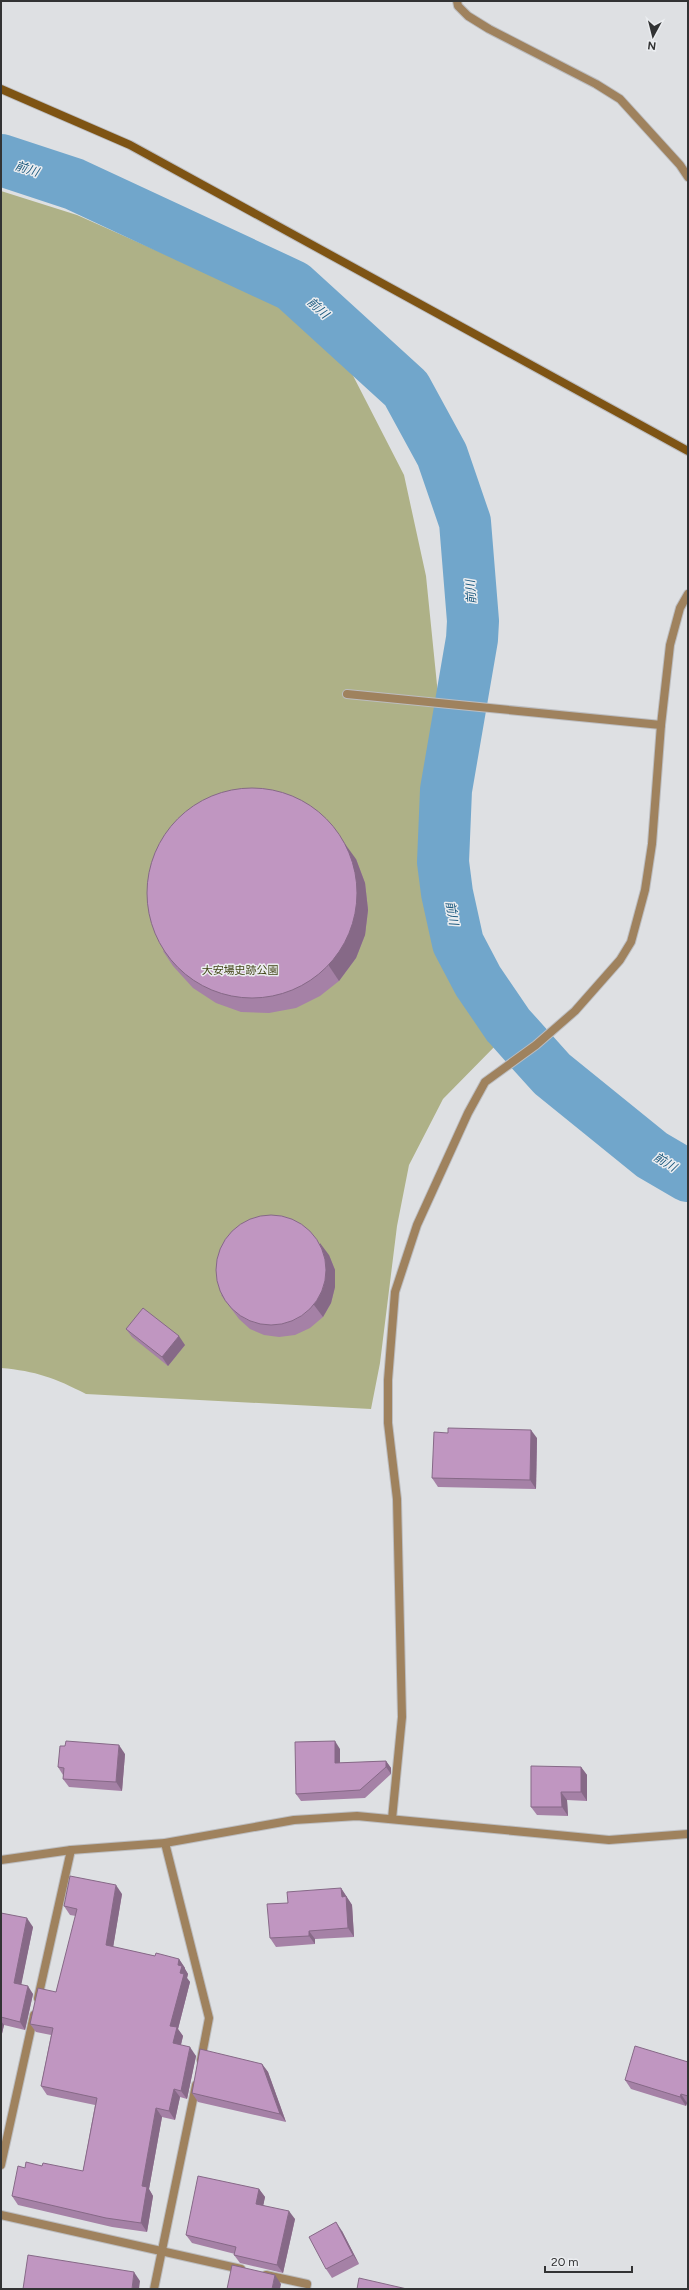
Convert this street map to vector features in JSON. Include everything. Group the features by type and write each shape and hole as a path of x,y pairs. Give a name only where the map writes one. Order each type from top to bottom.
{"street":[{"path":"449,1 458,3 468,16 494,32 596,84 620,99 675,160 688,177"},
{"path":"1,89 130,145 688,451"},
{"path":"392,1819 402,1717 397,1499 388,1423 388,1380 395,1292 417,1225 468,1113 485,1082 536,1045 575,1011 616,965 631,942 645,890 652,844 661,725 670,645 680,608 688,594"},
{"path":"347,694 661,725"},
{"path":"1,1860 71,1850 165,1843 294,1820 356,1816 609,1840 688,1834"},
{"path":"154,2289 209,2018 165,1843"},
{"path":"1,2165 71,1850"},
{"path":"1,2215 163,2250 307,2284 306,2289"}],"green space":[{"name":"大安場史跡公園","path":"1,191 77,215 281,306 345,360 404,475 426,576 445,764 486,976 501,1040 443,1099 409,1165 397,1226 380,1363 371,1409 86,1394 45,1376 25,1371 1,1368"}],"building":[{"path":"252,788 272,790 301,800 319,812 333,826 349,853 355,873 357,893 355,913 345,942 333,960 319,974 292,990 272,996 252,998 232,996 203,986 185,974 171,960 155,933 149,913 147,893 149,873 159,844 171,826 185,812 212,796 232,790"},
{"path":"271,1215 292,1219 302,1224 310,1231 317,1239 322,1249 326,1270 322,1291 317,1301 310,1309 302,1316 292,1321 271,1325 250,1321 240,1316 232,1309 225,1301 220,1291 216,1270 220,1249 225,1239 232,1231 240,1224 250,1219"},
{"path":"143,1308 179,1336 162,1357 126,1329"},
{"path":"448,1428 531,1430 530,1480 432,1478 434,1432 448,1433"},
{"path":"66,1741 119,1745 116,1782 63,1779 64,1768 58,1767 60,1746 65,1746"},
{"path":"335,1741 335,1763 386,1761 386,1767 360,1790 296,1794 295,1742"},
{"path":"531,1766 581,1767 581,1792 561,1792 562,1807 531,1807"},
{"path":"70,1876 116,1885 106,1945 155,1956 156,1953 179,1959 178,1965 182,1966 180,1973 184,1974 170,2026 177,2027 173,2043 190,2047 181,2091 174,2089 169,2111 156,2108 142,2186 147,2187 141,2223 106,2218 12,2196 18,2166 25,2168 26,2162 42,2166 43,2163 83,2171 97,2098 41,2086 53,2028 30,2024 38,1988 56,1992 77,1909 64,1906"},
{"path":"341,1888 342,1897 346,1896 348,1928 309,1931 309,1936 270,1938 267,1904 288,1903 287,1892"},
{"path":"1,1913 27,1918 14,1983 28,1986 20,2022 1,2017"},
{"path":"635,2046 688,2062 688,2096 681,2094 680,2097 625,2080"},
{"path":"200,2049 262,2064 280,2114 192,2093"},
{"path":"198,2176 259,2189 256,2204 289,2211 277,2265 234,2255 236,2247 186,2235"},
{"path":"336,2222 353,2255 326,2269 309,2237"},
{"path":"28,2255 134,2272 132,2289 23,2289"},
{"path":"232,2265 275,2275 272,2289 227,2289"},
{"path":"359,2278 407,2289 357,2289"}],"waterway":[{"name":"前川","path":"1,160 74,184 293,286 406,389 442,455 465,522 473,621 472,639 446,790 443,862 447,893 458,943 478,981 508,1025 552,1074 652,1155 688,1176"}]}
